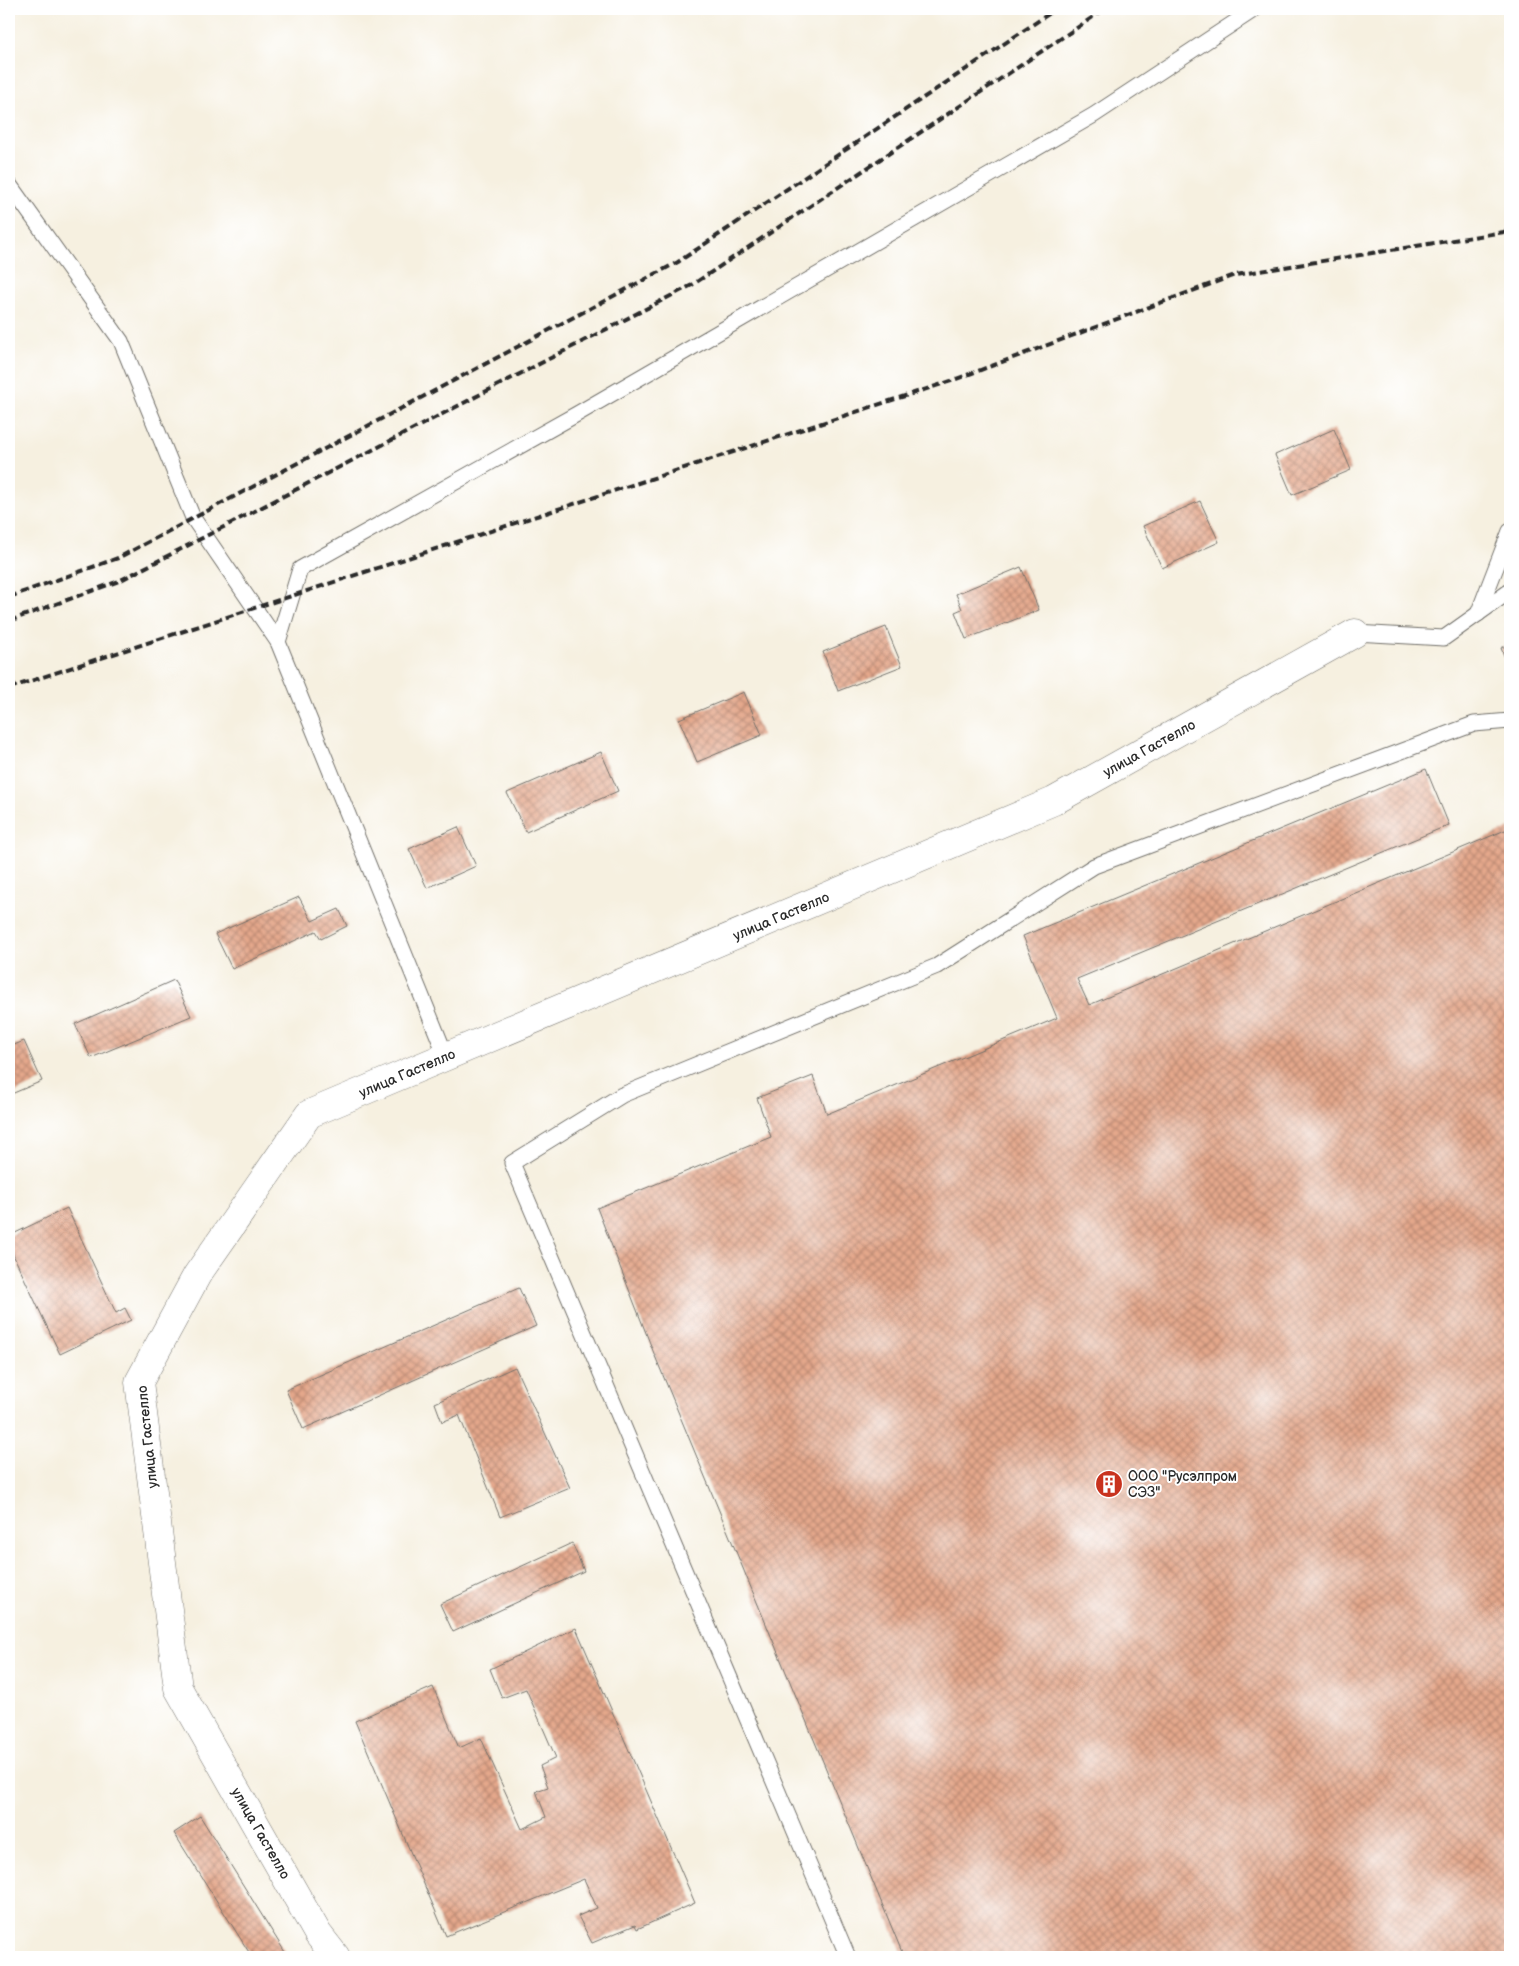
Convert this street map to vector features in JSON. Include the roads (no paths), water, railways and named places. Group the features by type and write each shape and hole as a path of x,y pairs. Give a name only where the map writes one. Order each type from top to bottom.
{"street":[{"name":"улица Гастелло","path":"336,1957 318,1934 178,1688 139,1382 197,1275 309,1114 1054,801 1355,633"}],"lane":[{"path":"278,642 300,569 577,414 1094,116 1255,9"},
{"path":"9,184 121,341 193,518 278,642 446,1056"},
{"path":"1478,614 1510,531"},
{"path":"1355,633 1444,638 1510,591"},
{"path":"848,1957 512,1163 622,1095 937,966 1094,866 1474,724 1510,721"}],"railway":[{"path":"9,597 118,558 678,262 1056,9"},
{"path":"9,621 119,581 692,285 1105,9"},
{"path":"9,688 951,381 1235,275 1510,231"}],"place":[{"name":"ООО \"Русэлпром СЭЗ\"","path":"1109,1484"}]}
